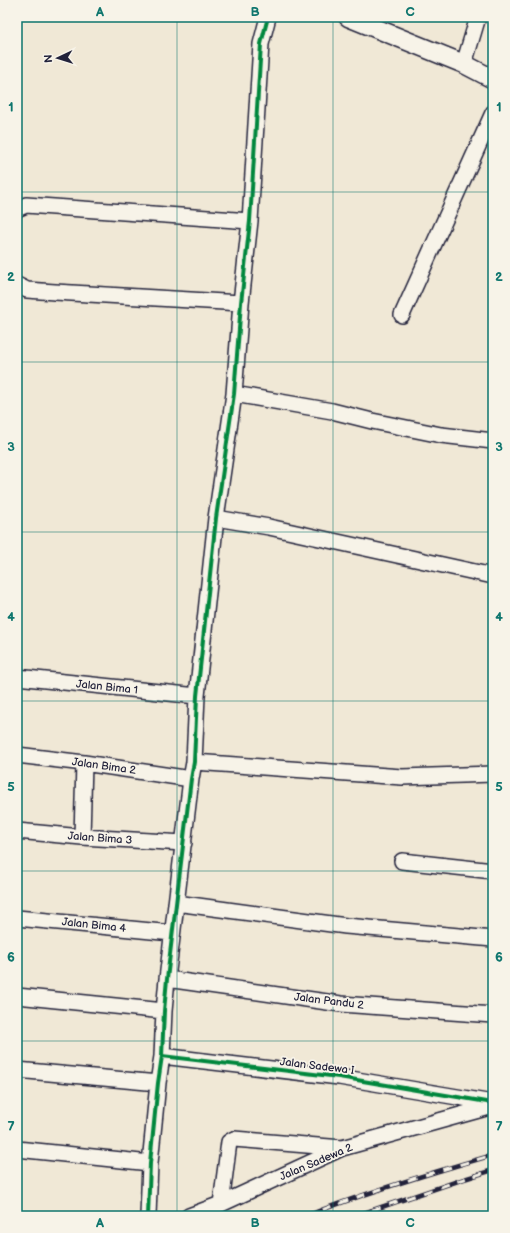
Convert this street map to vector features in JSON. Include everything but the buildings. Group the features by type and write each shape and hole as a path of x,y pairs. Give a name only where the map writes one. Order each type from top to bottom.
{"street":[{"path":"148,1216 150,1163 162,1056 167,979 194,762 197,696 216,518 234,394 241,303 250,221 261,44 268,17"},
{"path":"348,17 464,64 493,79"},
{"path":"464,64 478,17"},
{"path":"402,315 493,113"},
{"path":"17,209 26,205 250,221"},
{"path":"17,285 27,290 241,303"},
{"path":"234,394 332,411 372,421 441,434 493,441"},
{"path":"216,518 269,526 493,576"},
{"name":"Jalan Bima 1","path":"17,677 197,696"},
{"name":"Jalan Bima 2","path":"17,755 84,763 191,779"},
{"path":"194,762 402,777 493,774"},
{"path":"82,837 84,763"},
{"name":"Jalan Bima 3","path":"17,831 82,837 184,843"},
{"path":"402,861 493,871"},
{"path":"176,904 346,926 493,939"},
{"name":"Jalan Bima 4","path":"17,918 172,932"},
{"name":"Jalan Pandu 2","path":"167,979 341,1004 493,1015"},
{"path":"17,996 164,1011"},
{"name":"Jalan Sadewa I","path":"162,1056 339,1077 493,1103"},
{"path":"17,1070 158,1083"},
{"name":"Jalan Sadewa 2","path":"189,1216 221,1204 342,1148 493,1106"},
{"path":"221,1204 229,1142 231,1140 234,1139 342,1148"},
{"path":"17,1149 150,1163"}],"railway":[{"path":"306,1216 399,1183 493,1155"},
{"path":"355,1216 493,1170"}],"cycle path":[{"path":"148,1216 150,1163 162,1056 167,979 194,762 197,696 216,518 234,394 241,303 250,221 261,44 268,17"},
{"path":"162,1056 339,1077 493,1103"}]}
